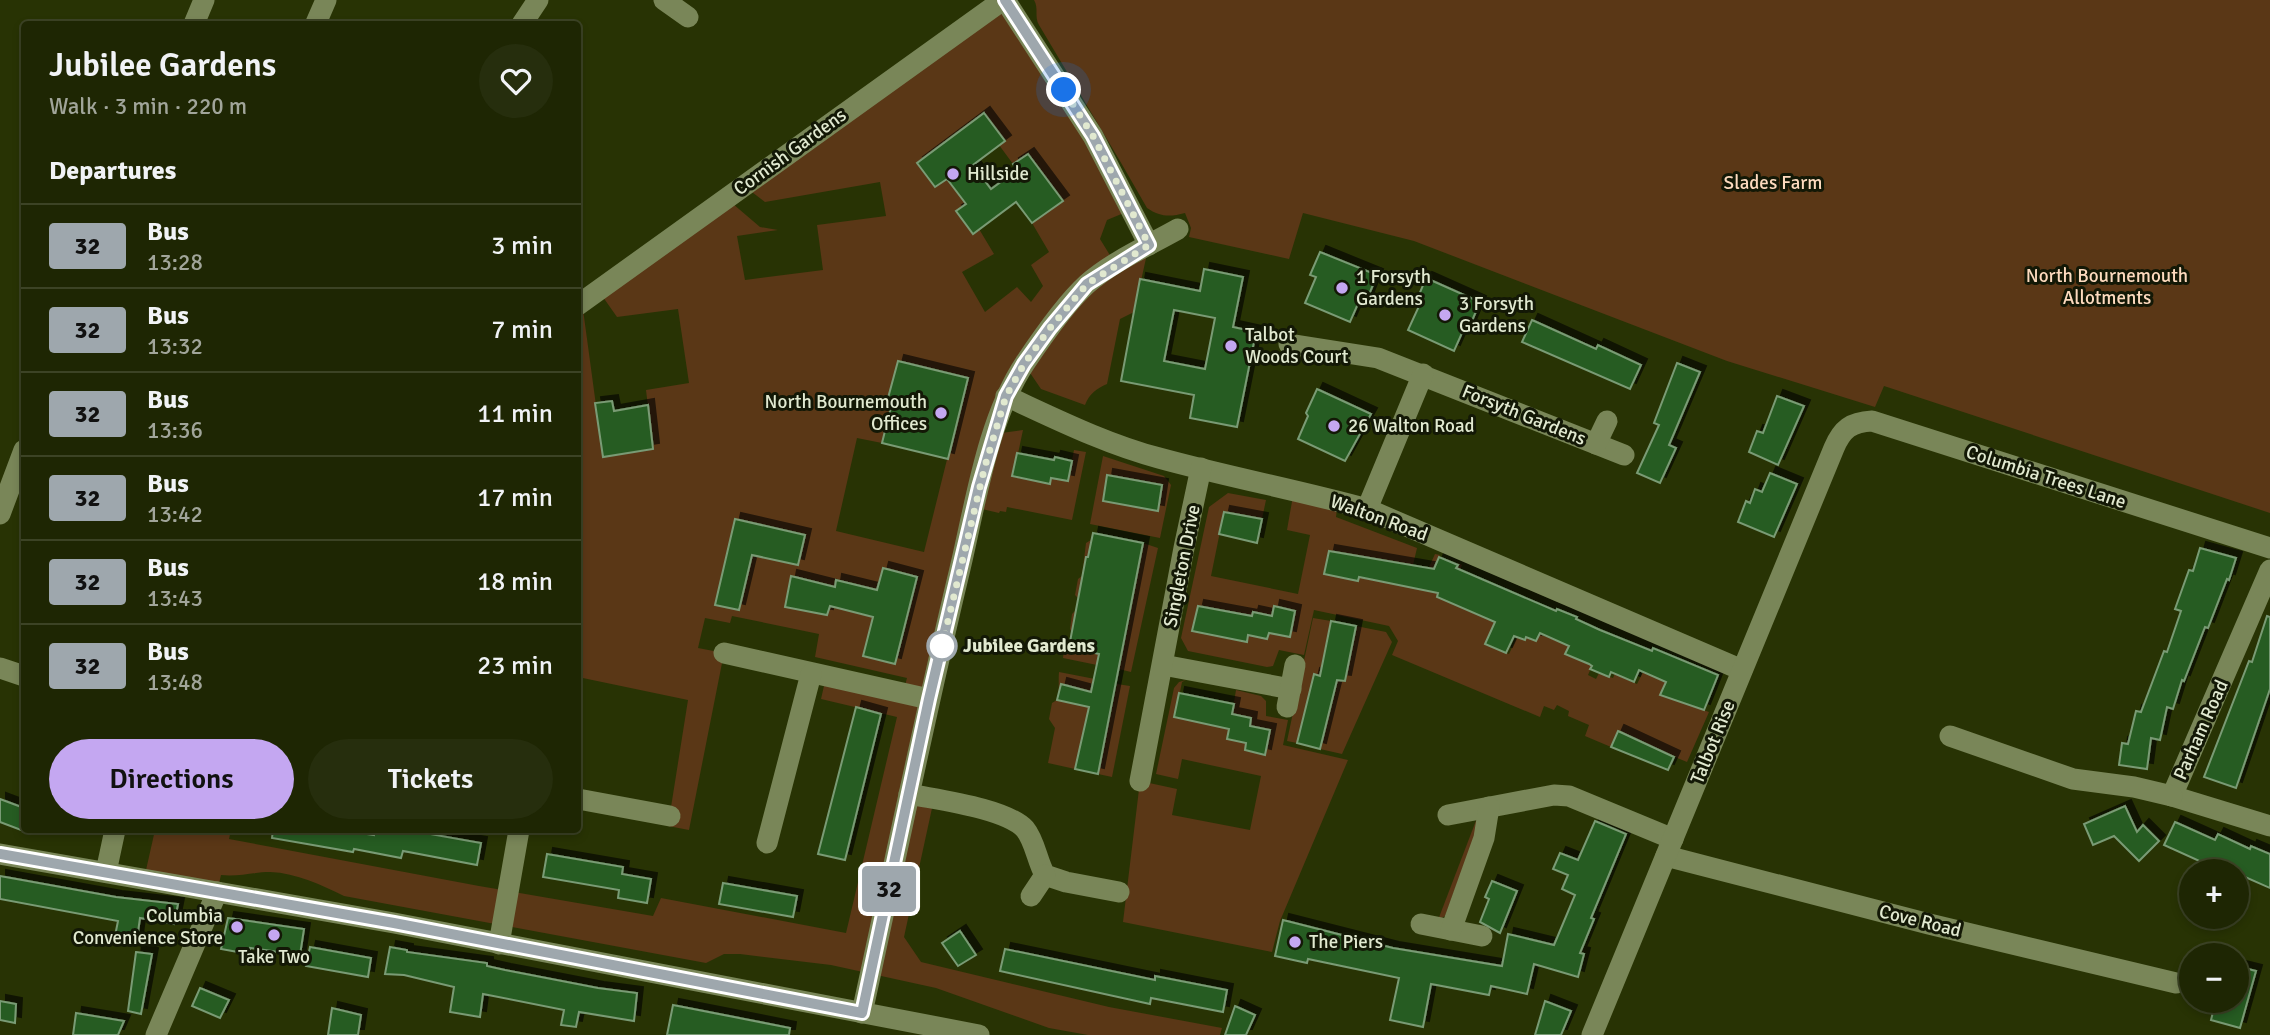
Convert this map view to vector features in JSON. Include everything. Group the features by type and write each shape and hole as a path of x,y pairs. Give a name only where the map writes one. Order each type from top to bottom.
{"street":[{"path":"317,21 326,0"},
{"path":"524,21 538,0"},
{"path":"664,0 688,17"},
{"path":"1004,0 1093,136 1149,245"},
{"name":"Cornish Gardens","path":"581,303 1004,0"},
{"path":"862,1013 929,699 979,487 1006,396 1024,364 1050,328 1087,284 1178,229"},
{"name":"Forsyth Gardens","path":"1289,344 1378,358 1624,455"},
{"path":"1367,509 1423,374"},
{"name":"Walton Road","path":"1006,396 1097,438 1157,458 1367,509 1742,670"},
{"path":"1596,444 1607,421"},
{"name":"Columbia Trees Lane","path":"1834,448 1840,433 1850,424 1872,421 2270,548"},
{"name":"Talbot Rise","path":"1592,1035 1834,448"},
{"path":"0,514 6,478 21,455"},
{"name":"Singleton Drive","path":"1140,781 1201,468"},
{"name":"Parham Road","path":"2270,570 2172,796 2270,826"},
{"path":"724,653 929,699"},
{"path":"1163,665 1289,698 1295,665"},
{"path":"0,668 21,675"},
{"path":"767,843 811,674"},
{"path":"1950,736 2073,779 2134,787 2172,796"},
{"path":"909,794 994,812 1017,823 1026,831 1045,874 1066,882 1119,892"},
{"name":"Cove Road","path":"1448,815 1554,794 1569,796 1669,847 1929,923 2176,983"},
{"path":"581,800 670,816"},
{"path":"1451,930 1484,838 1489,807"},
{"path":"106,872 114,833"},
{"path":"499,944 518,833"},
{"path":"0,854 499,944 979,1035"},
{"path":"1031,896 1045,874"},
{"path":"156,1035 217,892"},
{"path":"1421,924 1482,936"}],"green space":[{"path":"1003,0 1131,210 1107,220 1100,239 1116,265 1149,245 1134,312 1120,319 1107,384 1094,392 1085,405 1041,389 1024,364 1006,396 909,793 934,799 904,937 921,962 1109,1007 1222,1028 1220,1035 1088,1035 1049,1028 936,988 831,965 740,954 724,954 706,963 344,896 308,880 280,873 221,875 217,892 144,879 154,833 230,833 229,839 653,916 661,898 846,933 897,717 821,699 826,677 903,693 907,678 815,657 819,634 732,616 730,623 705,618 698,648 724,653 689,830 668,826 688,700 581,678 581,303 603,457 653,449 646,390 689,383 678,309 617,317 598,290 726,198 760,227 778,230 737,236 745,280 823,270 817,225 886,216 880,182 765,202 744,186","holes":["984,113 1005,140 999,145 1013,164 1028,154 1063,201 1032,223 1049,252 1031,265 1043,286 1031,302 1017,287 985,312 962,272 994,254 979,229 957,211 966,204 947,179 935,187 917,162","898,361 967,379 924,552 836,531 857,438 882,443 923,407 889,398"]},
{"name":"Slades Farm","path":"1034,0 2270,0 2270,513 1884,386 1875,407 1727,361 1414,241 1303,213 1289,259 1189,237 1191,228 1185,213 1165,215 1147,208 1039,25"},
{"path":"1023,430 1013,477 1049,484 1051,478 1068,481 1074,450 1086,452 1072,520 1007,507 1006,512 999,513 982,509 1001,433"},
{"path":"1103,456 1164,476 1171,485 1160,538 1090,524","holes":["1108,475 1162,485 1158,511 1103,501"]},
{"path":"1294,490 1338,501 1336,517 1417,548 1413,565 1329,551 1324,574 1358,581 1359,577 1415,588 1420,566 1429,567 1435,554 1440,555 1429,583 1447,591 1458,563 1462,565 1448,598 1495,622 1486,644 1509,654 1517,637 1536,641 1540,634 1569,646 1566,654 1592,666 1588,675 1596,679 1599,673 1613,678 1617,669 1623,671 1621,677 1637,684 1643,672 1666,682 1661,695 1709,712 1687,762 1665,753 1659,767 1645,761 1651,748 1639,740 1618,731 1611,747 1585,736 1589,725 1568,716 1569,711 1557,705 1554,710 1544,706 1540,717 1392,655 1398,641 1389,626 1314,610 1304,655 1279,650 1273,666 1267,667 1188,651 1181,638 1209,507 1228,493 1266,500 1262,519 1224,512 1211,576 1298,594 1310,535 1287,530","holes":["1274,606 1295,611 1290,637 1269,633 1267,639 1248,635 1246,642 1192,631 1198,607 1252,618 1254,612 1272,616"]},
{"path":"1093,533 1118,538 1097,665 1063,658 1064,649 1069,647 1072,633 1072,614 1076,610 1078,598 1075,595 1078,579 1082,576 1086,543 1091,540"},
{"path":"1143,543 1158,548 1131,672 1119,669 1130,617 1127,615"},
{"path":"1313,618 1331,621 1320,676 1314,675 1297,743 1287,741"},
{"path":"1356,626 1386,632 1392,642 1342,754 1320,749 1337,680 1345,681"},
{"path":"1059,672 1095,679 1075,769 1048,763 1055,728 1049,719 1052,703 1058,696"},
{"path":"1186,680 1182,682 1175,717 1229,728 1246,743 1245,751 1265,754 1270,730 1250,726 1251,717 1232,714 1236,690 1261,696 1266,701 1266,716 1288,720 1283,745 1348,760 1280,921 1272,952 1123,922 1140,781 1177,789 1172,815 1250,830 1261,776 1182,759 1178,779 1156,774 1174,688 1179,682"},
{"path":"1117,684 1130,686 1112,777 1098,774"},
{"path":"1482,816 1445,916 1438,920 1477,818"}],"building":[{"name":"Hillside","path":"984,113 1005,141 973,165 991,189 1017,170 1013,164 1028,154 1063,201 1032,223 1016,202 973,234 956,211 966,204 947,179 935,187 917,163"},
{"name":"1 Forsyth Gardens","path":"1320,252 1377,275 1366,302 1360,299 1350,322 1305,303 1316,277 1310,275"},
{"name":"Talbot Woods Court","path":"1204,269 1243,277 1233,327 1256,332 1237,427 1190,418 1194,395 1121,381 1140,279 1200,291","holes":["1174,310 1215,318 1205,369 1164,361"]},
{"name":"3 Forsyth Gardens","path":"1426,278 1480,302 1469,328 1465,326 1454,351 1408,330 1420,304 1416,302"},
{"path":"1532,320 1596,349 1598,345 1641,365 1630,389 1522,342"},
{"name":"North Bournemouth Offices","path":"898,361 968,378 948,459 882,443 893,399 888,398"},
{"path":"1677,363 1700,372 1669,445 1676,448 1660,483 1637,473 1659,425 1654,423"},
{"name":"26 Walton Road","path":"1317,389 1371,414 1345,461 1298,439"},
{"path":"1777,396 1804,406 1778,465 1749,452 1757,431 1763,433"},
{"path":"612,401 614,411 648,405 653,449 603,457 595,403"},
{"path":"1017,453 1072,461 1068,481 1051,478 1050,484 1012,476"},
{"path":"1770,473 1797,484 1774,537 1738,522 1746,501 1750,503 1755,489 1762,492"},
{"path":"1107,475 1162,485 1158,511 1103,501"},
{"path":"1224,512 1262,519 1257,543 1219,534"},
{"path":"735,519 805,535 798,565 752,555 739,610 715,605"},
{"path":"1093,533 1143,543 1098,774 1075,769 1089,707 1057,700 1061,684 1091,692 1099,654 1069,647"},
{"path":"2200,548 2236,558 2229,580 2227,579 2208,628 2205,627 2184,681 2182,680 2173,709 2167,707 2160,740 2151,738 2147,769 2119,765 2122,743 2128,744 2136,711 2141,712 2164,651 2167,652 2181,611 2175,609 2189,570 2193,571"},
{"path":"1329,551 1434,569 1439,557 1458,565 1456,568 1556,611 1557,609 1577,617 1576,619 1600,630 1718,675 1704,710 1660,695 1666,682 1639,670 1634,682 1611,672 1609,677 1590,669 1592,666 1589,664 1565,654 1569,646 1540,633 1536,641 1514,636 1506,653 1485,644 1495,622 1437,597 1438,593 1359,577 1358,581 1324,574"},
{"path":"883,568 917,577 895,664 863,656 873,617 830,606 827,615 785,607 791,576 835,587 836,580 877,590"},
{"path":"1198,606 1252,616 1253,612 1272,616 1274,606 1295,611 1290,637 1269,633 1267,639 1248,635 1247,642 1192,631"},
{"path":"2267,616 2270,617 2270,689 2236,788 2204,777 2249,661 2252,662"},
{"path":"1331,621 1356,626 1345,681 1337,680 1320,749 1297,743 1314,674 1320,676"},
{"path":"1179,693 1234,704 1232,714 1251,718 1250,726 1270,730 1265,755 1245,750 1246,743 1227,739 1229,729 1174,717"},
{"path":"856,707 881,714 845,860 818,854"},
{"path":"1618,731 1674,757 1668,770 1611,747"},
{"path":"0,799 21,807 21,830 0,822"},
{"path":"2125,806 2137,832 2143,825 2159,841 2139,861 2114,836 2093,845 2084,824"},
{"path":"1595,821 1626,834 1591,918 1594,919 1580,953 1584,954 1578,977 1534,964 1527,994 1491,986 1489,995 1431,984 1423,1027 1390,1020 1399,978 1308,959 1307,963 1275,956 1283,920 1393,948 1502,966 1508,934 1554,945 1575,895 1562,889 1568,875 1553,869 1560,853 1578,860"},
{"path":"2175,822 2215,840 2218,834 2250,849 2251,846 2270,854 2270,888 2249,879 2249,859 2195,859 2164,845"},
{"path":"273,833 425,833 481,843 477,865 403,851 401,858 272,838"},
{"path":"547,854 623,867 622,874 651,879 647,903 618,898 619,890 543,877"},
{"path":"0,876 116,897 178,904 174,924 140,918 137,939 115,936 118,921 0,899"},
{"path":"1492,881 1517,891 1500,933 1480,922 1489,899 1485,897"},
{"path":"723,883 797,896 793,917 719,904"},
{"path":"228,918 304,929 300,955 250,948 249,954 221,949"},
{"path":"960,931 976,955 958,966 942,943"},
{"path":"310,947 371,958 368,977 306,966"},
{"path":"390,947 407,952 487,963 487,966 598,988 637,993 634,1021 579,1012 576,1027 561,1025 564,1010 483,994 480,1017 450,1012 454,987 404,975 385,974"},
{"path":"1005,949 1155,980 1155,976 1227,990 1223,1012 1151,998 1150,1004 1000,971"},
{"path":"136,952 152,954 141,1014 128,1011"},
{"path":"2249,969 2256,971 2249,996"},
{"path":"200,988 229,1000 220,1018 192,1006"},
{"path":"0,1001 16,1004 15,1023 0,1020"},
{"path":"1545,1001 1571,1011 1561,1035 1535,1035"},
{"path":"673,1005 790,1028 789,1035 667,1035"},
{"path":"1235,1006 1255,1015 1246,1035 1225,1035"},
{"path":"332,1008 361,1015 358,1035 328,1035"},
{"path":"76,1013 124,1021 118,1035 73,1035"},
{"path":"2213,1013 2244,1013 2240,1028 2211,1020"}],"bus line":[{"name":"32","path":"0,854 394,923 862,1013 929,699 979,487 1006,396 1024,364 1050,328 1087,284 1149,245 1093,136 1005,0"}],"place":[{"name":"Hillside","path":"953,174"},
{"name":"1 Forsyth Gardens","path":"1342,288"},
{"name":"3 Forsyth Gardens","path":"1445,315"},
{"name":"Talbot Woods Court","path":"1231,346"},
{"name":"North Bournemouth Offices","path":"941,413"},
{"name":"26 Walton Road","path":"1334,426"},
{"name":"Jubilee Gardens","path":"942,646"},
{"name":"Columbia Convenience Store","path":"237,927"},
{"name":"Take Two","path":"274,935"},
{"name":"The Piers","path":"1295,942"}],"route":[{"path":"942,646 993,434 1006,396 1024,364 1050,328 1087,284 1149,245 1093,136 1064,90"}],"park label":[{"name":"North Bournemouth Allotments","path":"2107,287"}]}
